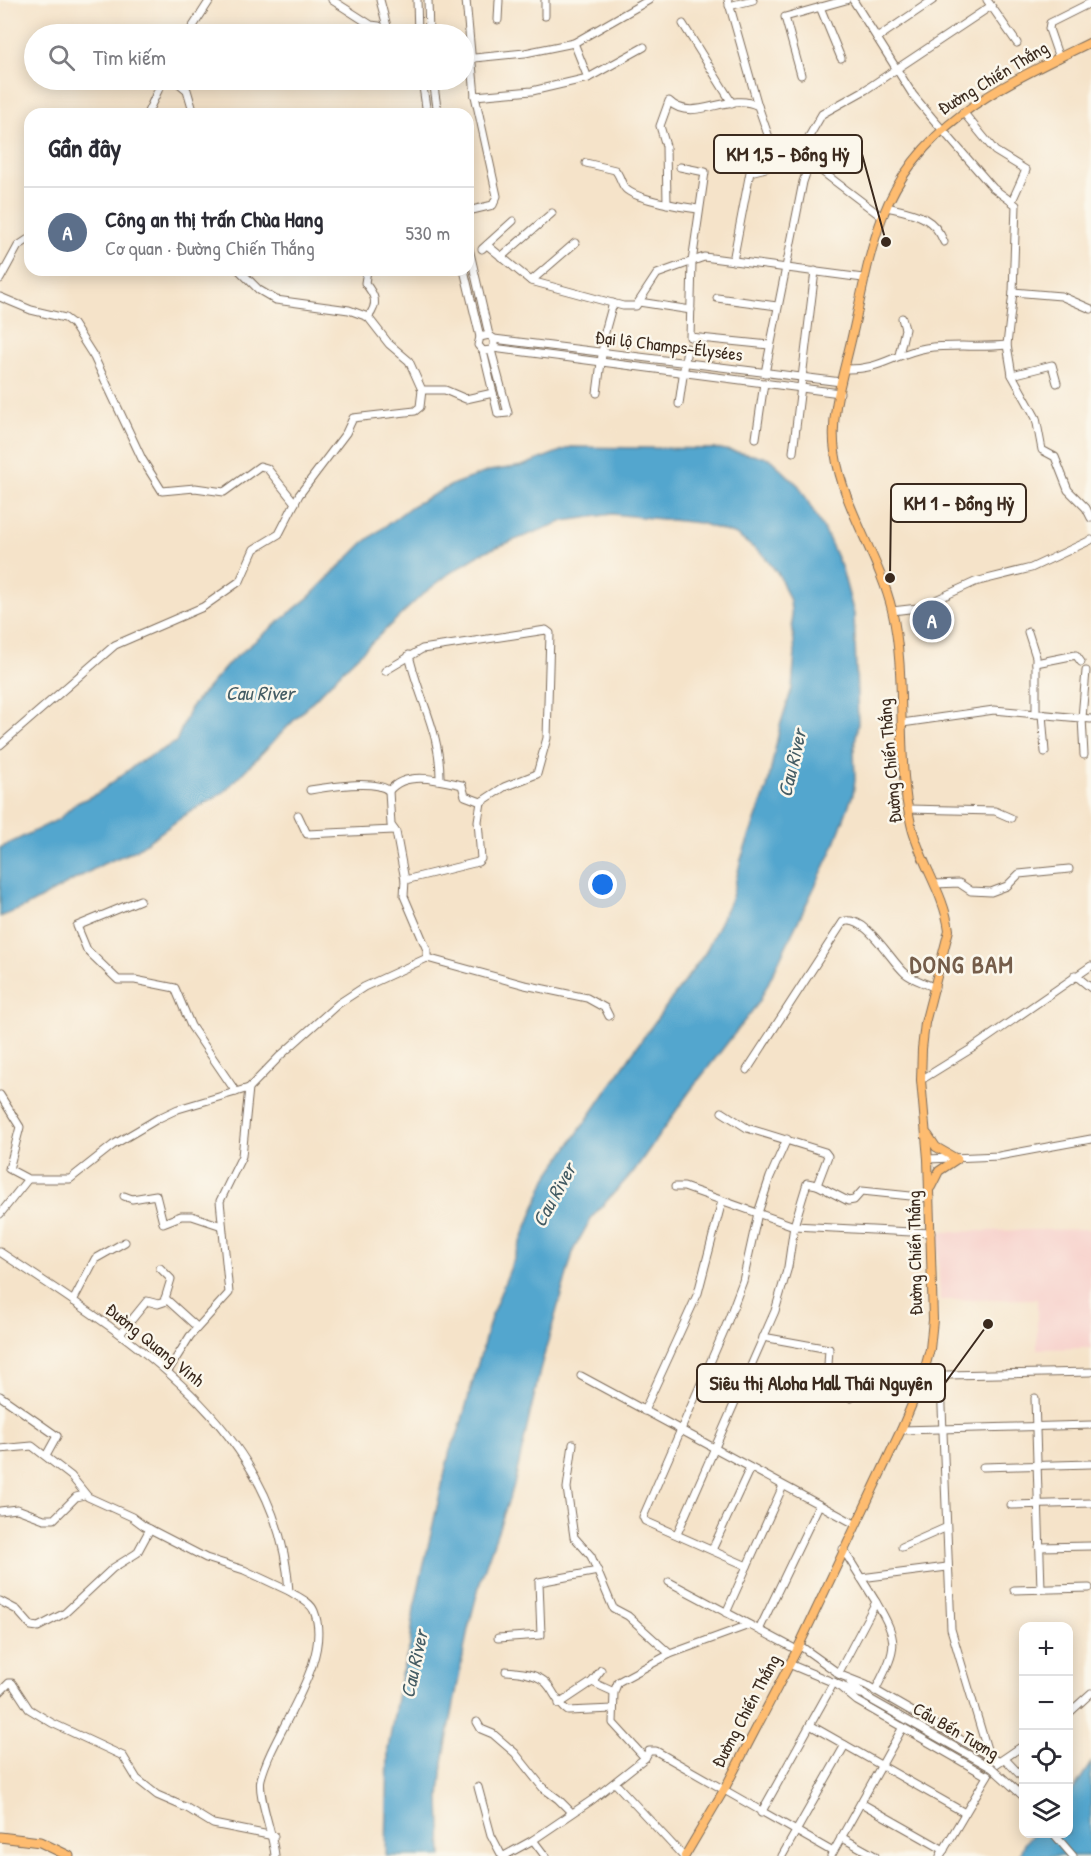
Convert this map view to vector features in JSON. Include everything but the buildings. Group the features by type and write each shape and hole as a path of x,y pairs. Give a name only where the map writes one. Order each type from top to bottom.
{"highway":[{"path":"0,1837 40,1842 69,1856"}],"main road":[{"name":"Đường Chiến Thắng","path":"684,1856 724,1790 798,1647 902,1430 921,1383 930,1349 933,1320 932,1233 927,1134 921,1080 923,1035 949,930 947,916 935,884 921,856 908,809 892,611 837,465 833,431 863,278 887,207 907,171 941,129 963,112 1091,42"},
{"path":"927,1134 936,1147 957,1159 939,1171 930,1194"}],"street":[{"path":"194,24 210,0"},
{"path":"332,0 369,24"},
{"path":"380,0 386,24"},
{"path":"417,0 418,24"},
{"path":"428,0 429,24"},
{"path":"466,0 466,24"},
{"path":"498,20 499,0"},
{"path":"545,0 545,16"},
{"path":"474,57 525,53 574,43 649,0"},
{"path":"734,261 750,172 766,168 773,149 728,3 753,0"},
{"path":"801,75 785,17 846,0"},
{"path":"853,0 897,69 941,129 993,188 1012,201 1018,210 1013,248 1013,292 1007,345 1012,375 1036,418 1042,450 1055,457 1068,490 1088,505 1091,518"},
{"path":"877,38 933,0"},
{"path":"799,154 822,114 897,69 989,3 1017,43"},
{"path":"1059,58 1049,28 1050,23 1090,3"},
{"path":"820,7 841,58"},
{"path":"683,24 732,103"},
{"path":"574,43 588,78"},
{"path":"474,96 532,91 588,78 644,47"},
{"path":"150,108 158,90"},
{"path":"187,90 192,108"},
{"path":"423,90 426,108"},
{"path":"434,90 437,108"},
{"path":"473,90 497,196 493,205 474,210"},
{"path":"667,204 666,146 660,126 669,101 688,111 732,103 758,106"},
{"path":"963,112 995,152 1026,170 1012,201"},
{"path":"773,149 799,154 858,202 882,217"},
{"path":"765,373 785,267 810,162"},
{"path":"586,164 615,170 627,190 667,204 698,209"},
{"path":"680,167 705,172 692,262 690,337 769,345"},
{"path":"887,207 927,218 939,229 944,242"},
{"path":"501,257 552,213"},
{"path":"513,221 484,247 501,257 531,281 613,303 636,306 657,274 704,257 863,278"},
{"path":"0,279 18,246 24,242"},
{"path":"531,281 575,243"},
{"path":"465,276 480,338 478,345 489,350 508,412 498,414 493,393 489,350 491,337 474,268"},
{"path":"793,452 815,271"},
{"path":"0,745 115,645 203,607 226,593 245,574 254,549 279,534 295,503 346,433 353,418 416,411 420,407 422,390 409,361 389,344 368,318 349,310 276,300 259,291 245,276"},
{"path":"366,276 365,283 374,295 375,303 368,318"},
{"path":"1013,292 1061,296 1091,309"},
{"path":"0,297 31,310 65,318 74,324 109,387 142,459 162,491 195,488 224,492 260,466 267,468 295,503"},
{"path":"717,298 777,306"},
{"path":"639,302 691,310"},
{"path":"597,393 600,362 613,303"},
{"path":"899,355 905,329 902,318"},
{"name":"Đại lộ Champs-Élysées","path":"480,338 491,337 841,382"},
{"path":"845,369 867,370 899,355 938,346 971,348 1007,345"},
{"path":"679,404 687,348"},
{"name":"Đại lộ Champs-Élysées","path":"489,350 840,393"},
{"path":"1012,375 1052,365 1057,383"},
{"path":"756,438 764,383"},
{"path":"422,390 445,390 466,399 493,393"},
{"path":"892,611 918,608 975,582 1031,568 1091,540"},
{"path":"385,671 409,655 431,647 535,631 546,630 550,633 547,738 539,771 536,775 504,787 480,802"},
{"path":"1028,632 1035,648 1039,714 1045,752"},
{"path":"409,655 416,686 436,735 440,780"},
{"path":"1036,663 1076,655 1081,662"},
{"path":"1084,755 1082,718 1086,671"},
{"path":"902,723 989,710 1091,719"},
{"path":"389,791 399,782 411,779 440,780 462,785 465,796 480,802"},
{"path":"310,790 370,783 389,791 391,825 405,880 404,896 427,950 427,958"},
{"path":"405,880 480,861 480,802"},
{"path":"908,809 995,811 1011,818"},
{"path":"298,815 307,834 394,830"},
{"path":"935,884 959,883 971,891 991,892 1006,886 1019,874 1069,869"},
{"path":"140,900 76,926 79,936 87,950 116,979 175,988 191,1026 236,1092"},
{"path":"747,1070 843,922 849,920 861,924 907,975 935,988"},
{"path":"0,1095 20,1127 9,1169 28,1179 70,1179 113,1145 159,1118 249,1088 281,1054 338,1004 364,987 427,958 531,987 586,998 605,1008 609,1016"},
{"path":"921,1080 971,1049 1091,966"},
{"path":"1075,975 1091,988"},
{"path":"168,1371 197,1327 229,1293 220,1200 242,1156 249,1088"},
{"path":"722,1112 747,1128 787,1139 827,1154 817,1185"},
{"path":"747,1566 643,1519 743,1281 758,1214 770,1177 787,1139"},
{"path":"928,1159 999,1156 1091,1139"},
{"path":"0,1214 28,1179"},
{"path":"676,1534 775,1311 788,1266 794,1226 807,1183 817,1185 848,1201 854,1200 862,1191 930,1194"},
{"path":"675,1187 684,1187 794,1226 932,1233"},
{"path":"124,1196 136,1199 156,1195 163,1223 181,1216 192,1216 222,1226"},
{"path":"644,1412 699,1293 722,1201"},
{"path":"73,1301 95,1259 125,1242"},
{"name":"Đường Quang Vinh","path":"0,1252 121,1333 201,1401 258,1478 283,1545 289,1592"},
{"path":"121,1333 147,1301 161,1304 165,1298 171,1280 160,1268"},
{"path":"165,1298 197,1327"},
{"path":"763,1337 829,1349 824,1381 851,1398"},
{"path":"828,1367 921,1383"},
{"path":"989,1756 951,1629 945,1528 941,1383 948,1375 1091,1372"},
{"path":"581,1376 855,1524"},
{"path":"0,1396 57,1436 46,1456"},
{"path":"1035,1398 1041,1589"},
{"path":"902,1430 1091,1425"},
{"path":"573,1444 567,1488 572,1533 591,1556 613,1608 628,1616 670,1654"},
{"path":"0,1449 29,1445 71,1476 84,1495 132,1516 150,1529 206,1558 244,1570 289,1592 308,1603 314,1611 317,1649 313,1663 261,1779 260,1786 274,1836 275,1856"},
{"path":"983,1467 1091,1464"},
{"path":"712,1550 750,1468"},
{"path":"726,1613 783,1486"},
{"path":"0,1511 17,1509 44,1519 54,1519 76,1497 84,1495"},
{"path":"1011,1505 1091,1503"},
{"path":"759,1630 819,1504"},
{"path":"902,1547 945,1528"},
{"path":"0,1601 15,1608 31,1626 38,1627 56,1619 113,1568 137,1553 150,1529"},
{"path":"1039,1547 1091,1546"},
{"path":"843,1549 892,1629 894,1648 875,1691"},
{"path":"861,1578 947,1567"},
{"path":"498,1638 541,1635 539,1582 598,1571"},
{"path":"669,1582 749,1625 798,1647 868,1698"},
{"path":"1014,1590 1089,1588"},
{"path":"838,1674 876,1602"},
{"path":"645,1758 613,1722 614,1692 618,1682 670,1654 749,1625"},
{"path":"789,1664 868,1698"},
{"path":"559,1704 592,1682 601,1670"},
{"path":"506,1671 526,1674 544,1681 559,1704 568,1711 575,1713 613,1709"},
{"path":"838,1674 875,1691 989,1756 1001,1760 1019,1776"},
{"path":"592,1682 614,1692"},
{"path":"761,1813 834,1682"},
{"path":"834,1682 856,1701 987,1776"},
{"path":"0,1692 7,1684 12,1683 29,1709 52,1724 123,1756 137,1779 157,1795 187,1808 207,1822 274,1836"},
{"path":"1073,1709 1091,1693"},
{"name":"Cầu Bến Tượng","path":"868,1698 992,1768 1019,1793"},
{"path":"477,1722 480,1729 493,1734 515,1753 543,1788 572,1813"},
{"path":"810,1725 964,1813"},
{"path":"478,1787 491,1835 503,1856 534,1840 616,1784 645,1758 649,1751 656,1751 832,1854 903,1728"},
{"path":"782,1856 845,1745"},
{"path":"861,1803 942,1853 987,1776 1001,1760 1019,1748"},
{"path":"616,1784 684,1856"},
{"path":"841,1837 875,1856"},
{"path":"1058,1838 1073,1856"},
{"path":"534,1840 545,1856"}],"shaded area":[{"path":"1091,1229 1091,1348 1037,1349 1037,1299 940,1300 937,1232"}],"water":[{"name":"Cau River","path":"571,447 720,449 769,458 799,486 827,535 842,569 854,614 858,723 854,750 855,780 853,794 832,851 759,1002 690,1091 634,1171 592,1217 574,1249 541,1366 514,1485 481,1579 468,1629 443,1762 440,1798 442,1856 386,1856 388,1749 401,1675 410,1646 414,1608 450,1450 458,1434 492,1314 546,1179 638,1045 705,953 732,897 741,859 767,788 780,726 792,688 795,653 790,601 779,575 763,555 736,535 700,523 612,514 564,521 484,552 450,573 423,594 346,667 223,793 188,813 136,850 103,864 25,907 0,917 0,848 59,819 75,804 98,793 138,763 176,742 190,708 231,661 309,597 363,543 412,506 454,484 489,471 522,466"},
{"path":"1091,1763 1091,1856 1019,1856 1024,1843 1030,1838 1073,1838 1073,1790"}],"place":[{"name":"KM 1,5 - Đồng Hỷ","path":"886,242"},
{"name":"KM 1 - Đồng Hỷ","path":"890,578"},
{"name":"Công an thị trấn Chùa Hang","path":"932,620"},
{"name":"Siêu thị Aloha Mall Thái Nguyên","path":"988,1324"}],"district":[{"name":"DONG BAM","path":"962,965"}]}
